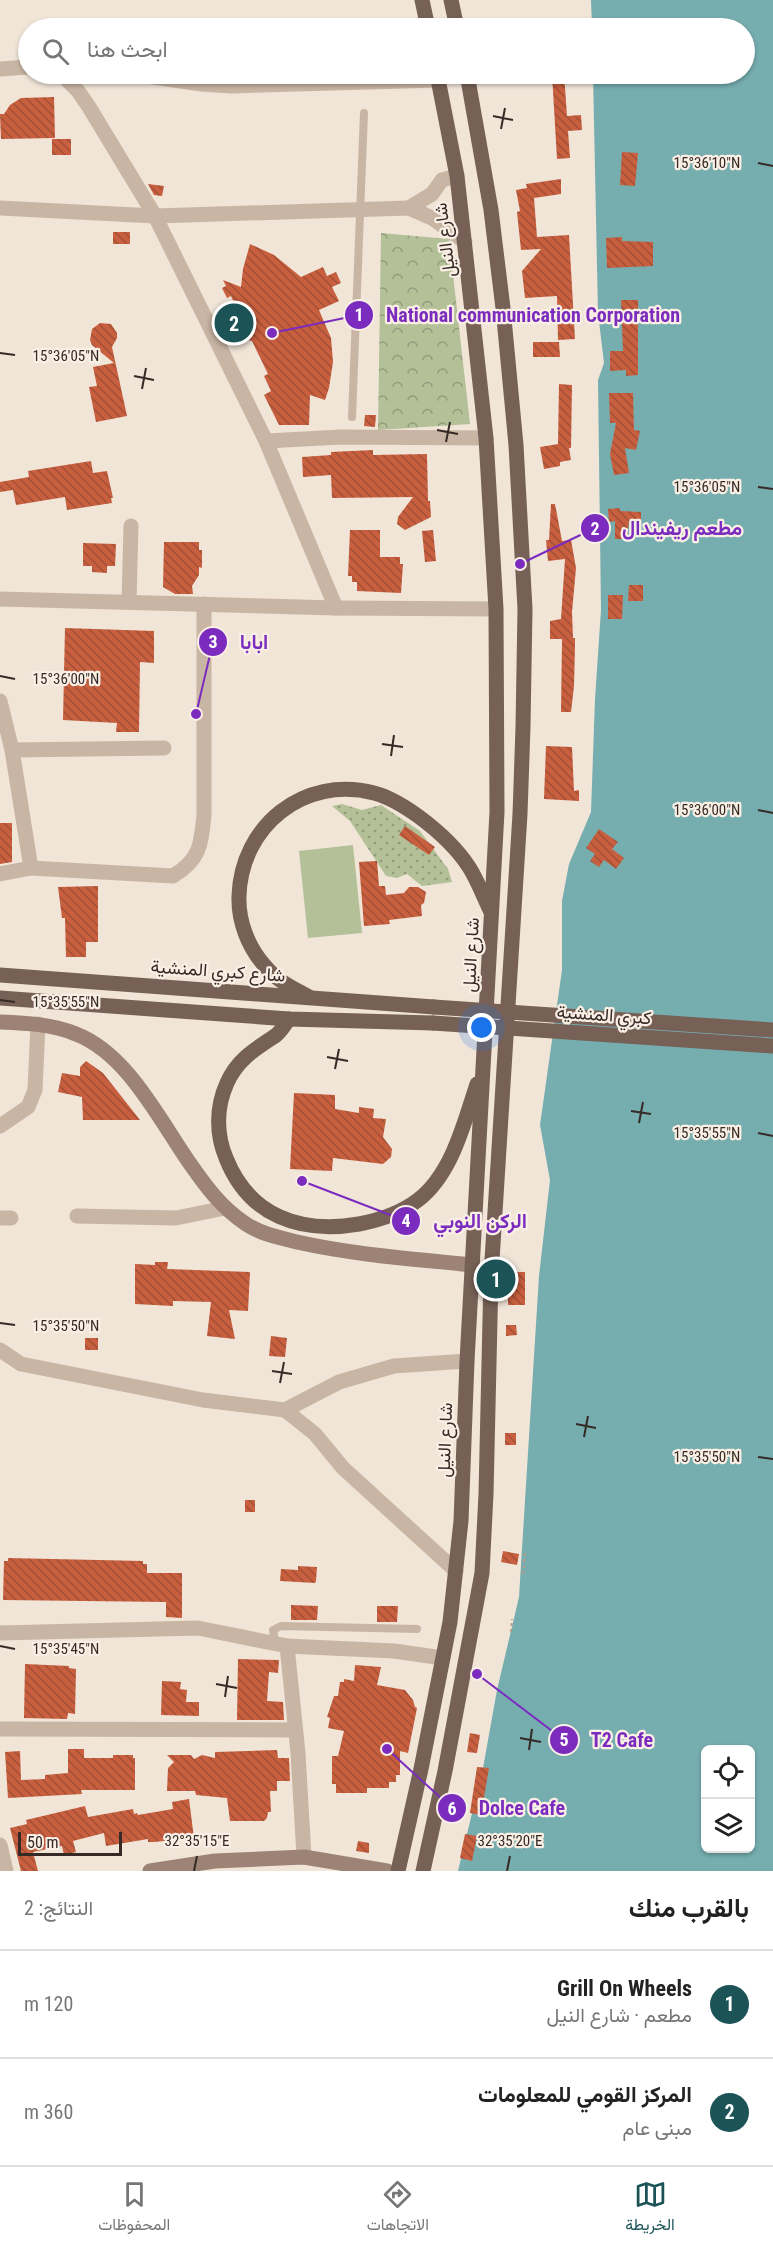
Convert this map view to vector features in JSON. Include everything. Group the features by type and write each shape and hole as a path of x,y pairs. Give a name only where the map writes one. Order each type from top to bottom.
{"main road":[{"path":"422,0 426,18"},
{"path":"451,0 455,18"},
{"name":"شارع النيل","path":"398,1871 454,1596 461,1521 467,1361 497,812 496,609 486,438 457,176 439,84"},
{"path":"423,1871 445,1771 482,1573 491,1276 523,727 525,609 516,445 491,210 469,84"},
{"path":"309,997 280,981 258,958 244,933 238,907 240,877 247,853 260,831 279,812 299,800 324,791 351,789 386,797 407,808 450,843 469,868 492,915"},
{"name":"شارع كبري المنشية","path":"0,975 434,1007"},
{"path":"0,998 289,1019"},
{"name":"كبري المنشية","path":"434,1007 773,1030"},
{"path":"289,1019 276,1035 247,1054 236,1068 227,1083 220,1104 218,1124 221,1147 228,1165 246,1192 263,1208 296,1224 319,1227 368,1222 394,1214 419,1199 439,1177 449,1159 483,1067"},
{"name":"كبري المنشية","path":"289,1019 433,1023 773,1046"}],"street":[{"path":"0,69 18,68"},
{"path":"71,84 89,107 155,216 266,441 336,608"},
{"path":"201,84 231,86 277,84"},
{"path":"409,208 432,194 442,180 457,176"},
{"path":"0,208 155,216 409,208 432,218 465,242"},
{"path":"266,441 341,437 486,438"},
{"path":"129,602 131,526"},
{"path":"0,599 336,608 496,609"},
{"path":"0,874 31,868 173,876 188,867 201,844 204,815 204,604"},
{"path":"0,701 12,750 31,868"},
{"path":"12,750 164,748"},
{"path":"0,1022 38,1024 77,1034 114,1057 149,1102 207,1187 225,1208 249,1226 277,1237 349,1252 473,1265"},
{"path":"0,1126 28,1107 35,1090 38,1024"},
{"path":"77,1216 176,1218 225,1208"},
{"path":"0,1350 21,1364 203,1400 285,1410 315,1434 343,1468 456,1571"},
{"path":"285,1410 339,1382 394,1366 467,1361"},
{"path":"0,1633 198,1628 287,1646 394,1651 442,1658"},
{"path":"287,1646 298,1753 304,1857"},
{"path":"0,1729 294,1730"},
{"path":"0,1845 6,1871"},
{"path":"150,1871 215,1861 304,1857 387,1871"}],"lane":[{"path":"352,417 364,113"},
{"path":"287,1646 275,1642 273,1630 281,1626 417,1629"}],"path":[{"path":"524,1574 525,1552"},
{"path":"511,1632 512,1619"}],"green space":[{"path":"381,233 449,239 470,424 378,430"},
{"path":"342,804 362,810 381,805 420,831 448,869 452,882 422,886 407,874 397,878 386,876 350,821 332,806"},
{"path":"353,845 362,933 308,938 299,851"}],"water":[{"path":"591,0 773,0 773,1871 458,1871 483,1768 497,1690 519,1597 539,1276 550,1180 540,1125 562,970 562,901 569,864 591,812 601,610 598,380 604,363 598,313 593,84 755,84 755,18 592,18"}],"building":[{"path":"553,84 565,84 567,116 581,115 582,130 568,131 570,158 557,159"},
{"path":"54,97 55,138 1,139 0,114 4,114 10,105 21,98"},
{"path":"52,139 71,139 71,155 52,155"},
{"path":"622,152 638,153 635,186 620,185"},
{"path":"561,179 561,194 534,198 537,237 569,235 575,339 558,340 557,296 525,298 522,271 541,249 521,250 517,212 520,211 516,190 527,188 526,184"},
{"path":"148,184 164,186 162,196 154,195"},
{"path":"113,232 130,232 130,244 113,244"},
{"path":"622,237 622,241 653,242 653,266 607,268 606,238"},
{"path":"250,244 274,255 301,277 323,267 327,276 336,272 341,283 332,287 339,301 319,310 331,338 333,362 325,400 310,395 309,425 279,425 264,395 271,391 264,376 268,374 252,341 243,338 246,329 231,296 227,298 222,288 226,286 223,280 241,287"},
{"path":"621,300 638,300 638,375 626,376 626,370 610,371 610,351 623,351"},
{"path":"100,323 111,324 117,333 112,347 127,416 96,422 89,387 97,386 93,367 114,363 92,345 90,340 92,329"},
{"path":"533,342 559,342 560,357 533,357"},
{"path":"559,384 572,385 571,448 569,448 571,460 560,462 560,466 544,469 540,447 558,444"},
{"path":"609,393 633,393 634,430 640,431 636,450 625,448 629,473 614,475 610,454 616,423 610,423"},
{"path":"365,415 376,415 375,427 364,426"},
{"path":"373,450 373,455 427,454 428,501 430,501 431,517 405,530 397,524 398,517 413,497 332,498 331,475 303,477 302,457 331,455 331,452"},
{"path":"91,461 93,473 107,471 112,503 67,510 65,497 16,505 13,490 0,492 0,482 29,477 28,471"},
{"path":"551,504 555,504 562,541 571,540 576,568 572,612 575,646 571,712 561,712 562,639 550,639 550,621 561,619 565,559 548,561 546,540 549,540"},
{"path":"620,508 620,511 641,512 641,520 629,521 627,539 615,539 615,521 609,522 608,509"},
{"path":"350,530 380,530 380,557 400,557 400,564 403,564 401,593 357,591 357,582 352,582 352,576 348,576"},
{"path":"433,530 436,561 425,562 422,531"},
{"path":"164,542 199,542 199,550 202,550 202,568 199,567 199,575 192,586 193,594 175,594 163,587"},
{"path":"83,543 116,544 115,566 107,566 107,573 92,572 92,566 83,566"},
{"path":"629,585 643,585 643,601 628,601"},
{"path":"608,595 623,595 622,619 608,619"},
{"path":"65,628 154,631 154,663 140,662 139,732 116,732 117,723 63,720"},
{"path":"546,746 572,747 574,791 579,790 579,801 544,799"},
{"path":"0,823 12,823 12,862 0,864"},
{"path":"405,826 435,847 429,855 399,835"},
{"path":"599,829 618,842 612,849 624,858 616,869 604,860 599,867 590,861 595,854 586,848"},
{"path":"377,861 379,886 385,886 386,895 404,893 409,887 418,887 426,892 424,903 421,905 422,916 389,920 390,924 364,926 359,862"},
{"path":"98,886 98,942 86,942 86,957 66,957 65,918 62,918 58,887"},
{"path":"86,1061 103,1073 140,1120 83,1120 82,1097 58,1092 62,1073 80,1076 80,1067"},
{"path":"294,1093 335,1095 335,1109 359,1113 359,1107 374,1109 373,1118 386,1119 383,1137 392,1149 391,1157 383,1164 333,1158 332,1171 290,1169"},
{"path":"155,1262 168,1262 167,1269 250,1272 248,1311 229,1310 235,1339 207,1336 211,1302 173,1301 173,1306 135,1304 135,1264 155,1265"},
{"path":"508,1272 525,1272 525,1305 508,1305"},
{"path":"506,1325 516,1325 517,1335 506,1336"},
{"path":"271,1336 287,1338 285,1357 269,1356"},
{"path":"85,1338 98,1338 98,1350 85,1350"},
{"path":"505,1433 516,1433 516,1445 505,1445"},
{"path":"245,1500 255,1500 255,1512 245,1512"},
{"path":"503,1551 519,1554 517,1565 501,1562"},
{"path":"8,1558 143,1561 143,1564 147,1564 147,1573 182,1573 182,1618 166,1617 166,1602 3,1600 4,1561 8,1561"},
{"path":"298,1566 317,1567 315,1583 280,1581 281,1569 298,1570"},
{"path":"291,1605 318,1606 317,1620 291,1620"},
{"path":"377,1606 398,1606 397,1622 377,1622"},
{"path":"238,1659 279,1660 278,1673 269,1672 267,1701 283,1702 284,1720 237,1720"},
{"path":"25,1664 69,1666 69,1668 76,1669 75,1714 68,1713 67,1719 24,1718"},
{"path":"355,1665 381,1667 377,1685 405,1690 417,1708 408,1753 400,1751 400,1775 396,1775 396,1782 389,1782 389,1788 367,1788 367,1793 336,1793 336,1784 332,1784 332,1756 338,1756 344,1731 328,1728 330,1718 327,1717 334,1696 338,1696 340,1682 344,1682 344,1679 354,1681"},
{"path":"162,1681 181,1682 180,1689 187,1690 186,1702 199,1702 199,1716 161,1715"},
{"path":"470,1733 480,1735 477,1753 467,1752"},
{"path":"68,1749 84,1749 84,1758 133,1755 135,1758 135,1790 81,1790 82,1794 8,1798 5,1752 20,1751 21,1780 45,1779 45,1775 68,1773"},
{"path":"277,1750 278,1758 289,1758 290,1781 277,1781 277,1791 270,1791 271,1812 268,1812 264,1821 230,1821 227,1798 196,1795 195,1791 167,1791 168,1768 174,1762 167,1755 191,1755 194,1759 202,1755 215,1758 215,1752"},
{"path":"477,1767 489,1768 481,1815 470,1813"},
{"path":"189,1799 194,1838 154,1842 148,1842 148,1839 106,1846 104,1833 73,1841 76,1852 64,1855 62,1846 33,1852 38,1871 21,1871 10,1828 27,1824 26,1820 85,1806 88,1817 133,1809 134,1814 138,1815 173,1809 172,1802"},
{"path":"465,1834 477,1836 472,1861 460,1858"},
{"path":"358,1841 369,1843 369,1853 356,1851"}],"place":[{"name":"المركز القومي للمعلومات","path":"234,323"},
{"name":"National communication Corporation","path":"272,333"},
{"name":"مطعم ريفيندال","path":"520,564"},
{"name":"ابابا","path":"196,714"},
{"name":"الركن النوبي","path":"302,1181"},
{"name":"Grill On Wheels","path":"496,1279"},
{"name":"T2 Cafe","path":"477,1674"},
{"name":"Dolce Cafe","path":"387,1749"}]}
